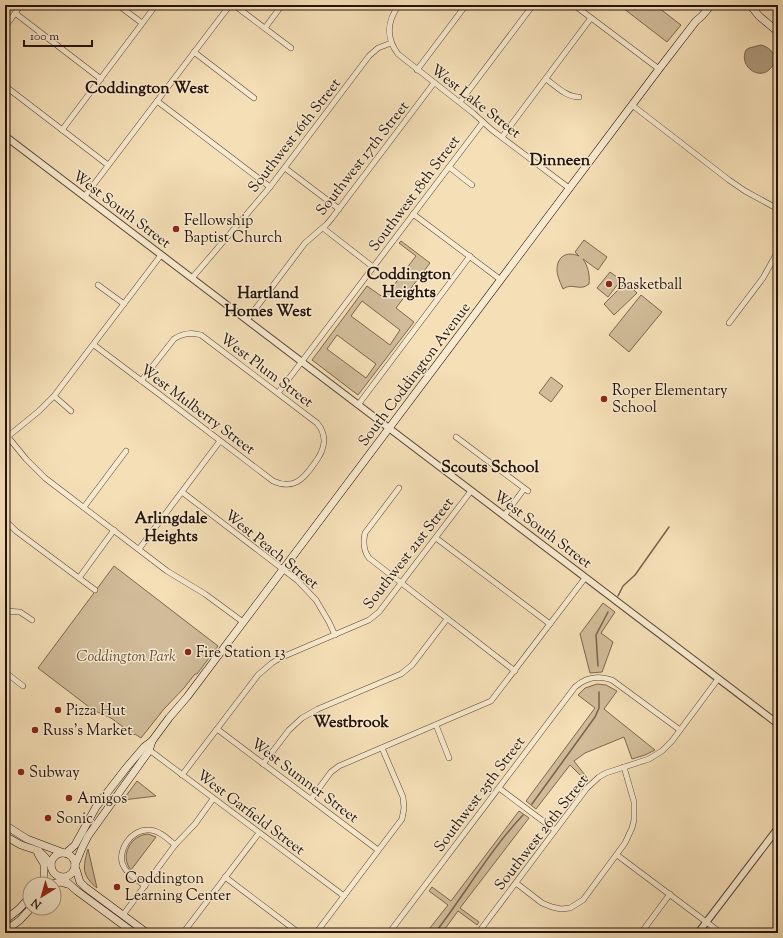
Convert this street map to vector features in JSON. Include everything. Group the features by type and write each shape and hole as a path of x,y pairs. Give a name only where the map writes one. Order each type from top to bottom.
{"main road":[{"name":"South Coddington Avenue","path":"696,21 698,14 705,5"},
{"name":"South Coddington Avenue","path":"75,866 88,836 152,741 632,105 696,21 711,5"},
{"path":"743,5 754,11 778,32"},
{"path":"750,5 754,11"},
{"name":"South Coddington Avenue","path":"65,853 75,845 96,807 147,749"},
{"path":"5,825 37,844"},
{"path":"5,830 17,838 55,849 72,858 82,885 147,933"},
{"path":"55,849 64,848 73,843 80,834"},
{"path":"5,836 16,843 43,854 54,872 59,876"},
{"path":"30,848 41,858 44,864 44,876"},
{"path":"45,876 55,856 65,853"},
{"path":"62,877 66,877 71,874 75,866"},
{"path":"62,879 134,933"},
{"path":"62,882 69,884"},
{"path":"5,920 22,906"},
{"path":"5,931 24,916"}],"street":[{"path":"5,27 21,5"},
{"path":"118,5 142,24"},
{"path":"62,130 156,5"},
{"path":"85,196 230,5"},
{"path":"234,5 291,48"},
{"path":"265,28 282,5"},
{"path":"391,43 389,35 390,23 394,11 399,5"},
{"path":"417,70 466,5"},
{"path":"460,102 533,5"},
{"path":"574,5 659,70"},
{"path":"15,13 101,79"},
{"path":"502,137 591,18"},
{"name":"West Lake Street","path":"391,43 400,57 570,188"},
{"name":"Southwest 16th Street","path":"192,278 270,187 369,56 378,48 391,43"},
{"path":"194,52 254,98"},
{"path":"546,79 566,94 573,97 579,97"},
{"name":"Southwest 17th Street","path":"247,320 305,243 323,228 339,209 434,83"},
{"path":"5,86 108,165"},
{"path":"157,101 270,187"},
{"path":"632,105 729,180 750,194 778,209"},
{"name":"Southwest 18th Street","path":"278,393 483,122"},
{"name":"West South Street","path":"5,136 778,724"},
{"path":"449,167 472,185"},
{"path":"285,168 339,209"},
{"path":"413,214 501,280"},
{"path":"323,228 373,267"},
{"path":"729,323 763,278 778,251"},
{"path":"161,254 94,345 54,396 39,411 6,438 34,468 84,508 167,571 217,602 243,622"},
{"path":"358,405 470,256"},
{"path":"98,285 124,304"},
{"name":"West Plum Street","path":"141,381 171,341 179,335 189,333 206,338 317,423 324,435 324,446 321,455 305,476 298,482 292,484"},
{"name":"West Mulberry Street","path":"94,345 273,481 282,484 292,484"},
{"path":"54,396 71,411"},
{"path":"456,437 526,490 504,516"},
{"path":"139,549 220,441"},
{"path":"84,508 126,451"},
{"path":"399,488 369,527 364,538 363,549 372,561 515,671"},
{"name":"Southwest 21st Street","path":"182,775 258,675 265,668 280,658 374,617 401,584 471,491"},
{"name":"West Peach Street","path":"182,492 283,569 306,589 323,610 335,635"},
{"path":"5,520 95,590"},
{"path":"79,578 114,530"},
{"path":"436,538 550,624"},
{"path":"310,799 334,769 491,701 585,578"},
{"path":"5,611 20,612 32,620"},
{"path":"263,764 289,730 302,718 318,709 401,674 407,670 447,619"},
{"path":"5,672 23,686"},
{"name":"Southwest 25th Street","path":"389,933 575,687 585,680 594,677 607,678 617,683 680,730"},
{"name":"Southwest 26th Street","path":"478,933 593,782 606,773 649,759 668,745 718,679"},
{"path":"436,725 449,758"},
{"name":"West Sumner Street","path":"217,729 378,850"},
{"path":"316,933 399,824 403,814 403,797 382,748"},
{"name":"West Garfield Street","path":"147,749 344,896"},
{"path":"516,882 548,906 557,909 570,908 579,903 586,896 617,855 629,836 634,815 634,802 624,767"},
{"path":"499,788 555,830"},
{"path":"123,915 175,845 195,824 214,799"},
{"path":"698,933 778,828"},
{"path":"145,886 124,868 121,855 124,846 136,833 146,829 159,833 175,845"},
{"path":"183,933 259,833"},
{"path":"617,855 721,933"},
{"path":"225,877 299,933"},
{"path":"641,933 670,894"}],"green space":[{"path":"619,5 655,5 681,25 667,42"},
{"path":"584,240 607,257 598,270 583,259 588,271 589,284 582,287 570,286 563,289 557,272 557,265 564,256 570,254 579,256 575,252"},
{"path":"401,241 430,263 396,308 414,322 358,395 312,360 367,286 384,298 416,256 399,243","holes":["362,301 400,330 390,345 351,316","337,335 376,364 366,378 327,349"]},
{"name":"Basketball","path":"610,272 621,280 608,297 597,288"},
{"path":"626,282 637,293 614,315 604,304"},
{"path":"641,295 662,312 629,352 609,335"},
{"path":"551,377 563,386 551,402 539,393"},
{"name":"Coddington Park","path":"114,566 218,646 197,674 195,674 164,709 141,738 135,734 134,735 111,718 93,710 38,668"},
{"path":"603,603 615,612 601,633 613,642 602,672 590,673 580,634"},
{"path":"597,684 606,685 617,691 604,709 655,750 632,759 624,737 585,753 574,761 588,779 586,781 570,765 536,809 526,801 595,708 578,695 585,688"},
{"path":"137,781 156,796 123,800"},
{"path":"519,811 529,818 460,908 479,922 477,925 458,911 442,933 426,933 448,905 429,891 432,887 451,901"},
{"path":"148,834 156,837 131,870 126,859 129,847 136,838"},
{"path":"88,849 97,888 86,875 84,866"}],"shaded area":[{"path":"761,45 771,50 775,60 771,68 766,72 760,73 754,72 749,68 744,57 746,50"}],"waterway":[{"path":"618,596 623,586 635,575 669,527"},
{"path":"598,666 596,635 608,612"},
{"path":"532,804 595,717 599,708 599,692"},
{"path":"435,933 489,857 523,815"}],"place":[{"name":"Fellowship Baptist Church","path":"176,229"},
{"name":"Basketball","path":"609,284"},
{"name":"Roper Elementary School","path":"604,399"},
{"name":"Fire Station 13","path":"188,652"},
{"name":"Pizza Hut","path":"58,710"},
{"name":"Russ's Market","path":"35,730"},
{"name":"Subway","path":"21,772"},
{"name":"Amigos","path":"69,798"},
{"name":"Sonic","path":"48,818"},
{"name":"Coddington Learning Center","path":"117,887"}],"district":[{"name":"Coddington West","path":"147,87"},
{"name":"Dinneen","path":"560,159"},
{"name":"Coddington Heights","path":"409,282"},
{"name":"Hartland Homes West","path":"268,301"},
{"name":"Scouts School","path":"490,466"},
{"name":"Arlingdale Heights","path":"171,526"},
{"name":"Westbrook","path":"351,721"}]}
